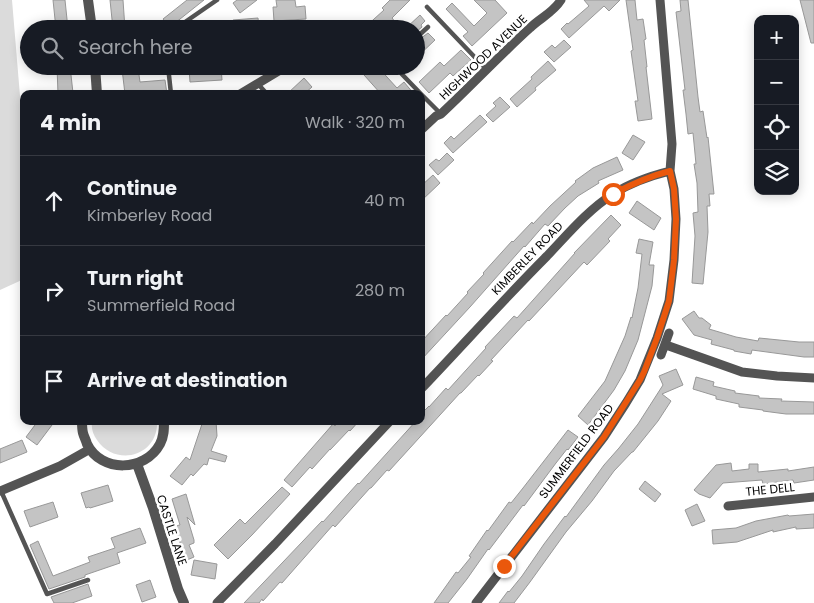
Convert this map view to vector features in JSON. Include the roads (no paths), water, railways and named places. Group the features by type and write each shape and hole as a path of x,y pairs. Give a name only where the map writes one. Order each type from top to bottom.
{"street":[{"path":"88,0 91,20"},
{"name":"HIGHWOOD AVENUE","path":"425,126 441,114 531,26 556,8 561,0"},
{"name":"SUMMERFIELD ROAD","path":"476,603 604,437 640,380 669,301 676,219 674,189 670,171 672,144 660,0"},
{"path":"96,75 97,90"},
{"path":"247,90 272,75"},
{"name":"KIMBERLEY ROAD","path":"425,385 590,211 613,194 633,184 670,171"},
{"path":"661,355 669,333"},
{"path":"666,345 742,372 814,378"},
{"path":"82,425 83,434 90,449 97,456 108,463 128,466 137,464 151,455 160,444 164,425"},
{"path":"217,603 386,425"},
{"path":"0,490 60,466 90,449"},
{"name":"CASTLE LANE","path":"137,464 184,603"},
{"name":"THE DELL","path":"728,506 814,497"}],"lane":[{"path":"188,20 217,0"},
{"path":"426,7 487,70"},
{"path":"425,30 428,27"},
{"path":"169,75 171,90"},
{"path":"403,75 417,90"},
{"path":"258,84 263,90"},
{"path":"425,98 441,114"},
{"path":"0,490 47,594 88,580"}]}
